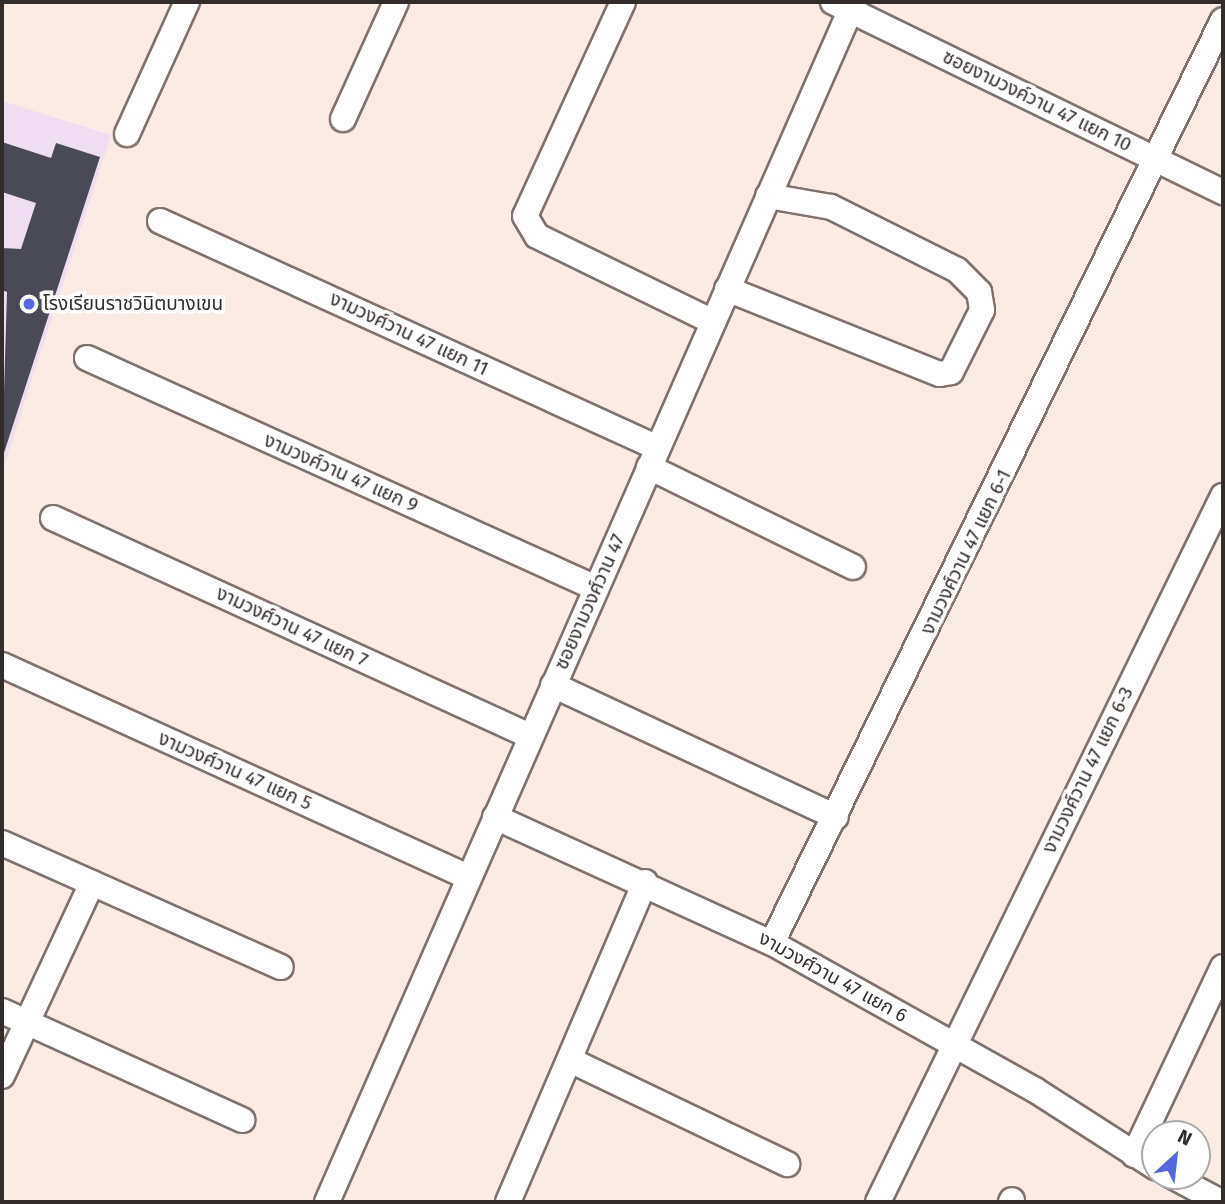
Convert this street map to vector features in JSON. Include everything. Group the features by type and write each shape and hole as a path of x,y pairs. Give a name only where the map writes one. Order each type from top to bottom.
{"street":[{"path":"127,134 187,2"},
{"path":"343,118 396,2"},
{"path":"623,2 525,216 537,236 712,322"},
{"name":"ซอยงามวงศ์วาน 47","path":"327,1202 768,196 846,5"},
{"name":"ซอยงามวงค์วาน 47 แยก 10","path":"846,5 1223,192"},
{"name":"งามวงศ์วาน 47 แยก 6-1","path":"772,943 1158,160 1223,20"},
{"path":"727,289 940,374 951,372 982,310 979,292 957,270 831,207 768,196"},
{"name":"งามวงศ์วาน 47 แยก 11","path":"160,221 653,457 853,568"},
{"name":"งามวงศ์วาน 47 แยก 9","path":"87,358 596,588"},
{"name":"งามวงศ์วาน 47 แยก 6-3","path":"886,1197 952,1043 1223,496"},
{"name":"งามวงศ์วาน 47 แยก 7","path":"53,518 530,736"},
{"name":"งามวงศ์วาน 47 แยก 5","path":"2,664 468,877"},
{"path":"553,685 836,817"},
{"name":"งามวงศ์วาน 47 แยก 6","path":"495,817 645,882 772,943 952,1043 1141,1159"},
{"path":"2,843 281,967"},
{"path":"508,1202 645,882"},
{"path":"2,1076 92,883"},
{"path":"1161,1120 1223,967"},
{"path":"2,1012 243,1120"},
{"path":"569,1060 787,1164"},
{"path":"1198,1190 1221,1202"}],"shaded area":[{"name":"โรงเรียนราชวินิตบางเขน","path":"2,101 111,135 2,472"}],"building":[{"name":"โรงเรียนราชวินิตบางเขน","path":"2,142 51,158 56,143 100,157 2,459 7,292 2,290 2,248 21,249 36,203 2,192"}],"place":[{"name":"โรงเรียนราชวินิตบางเขน","path":"29,304"}]}
